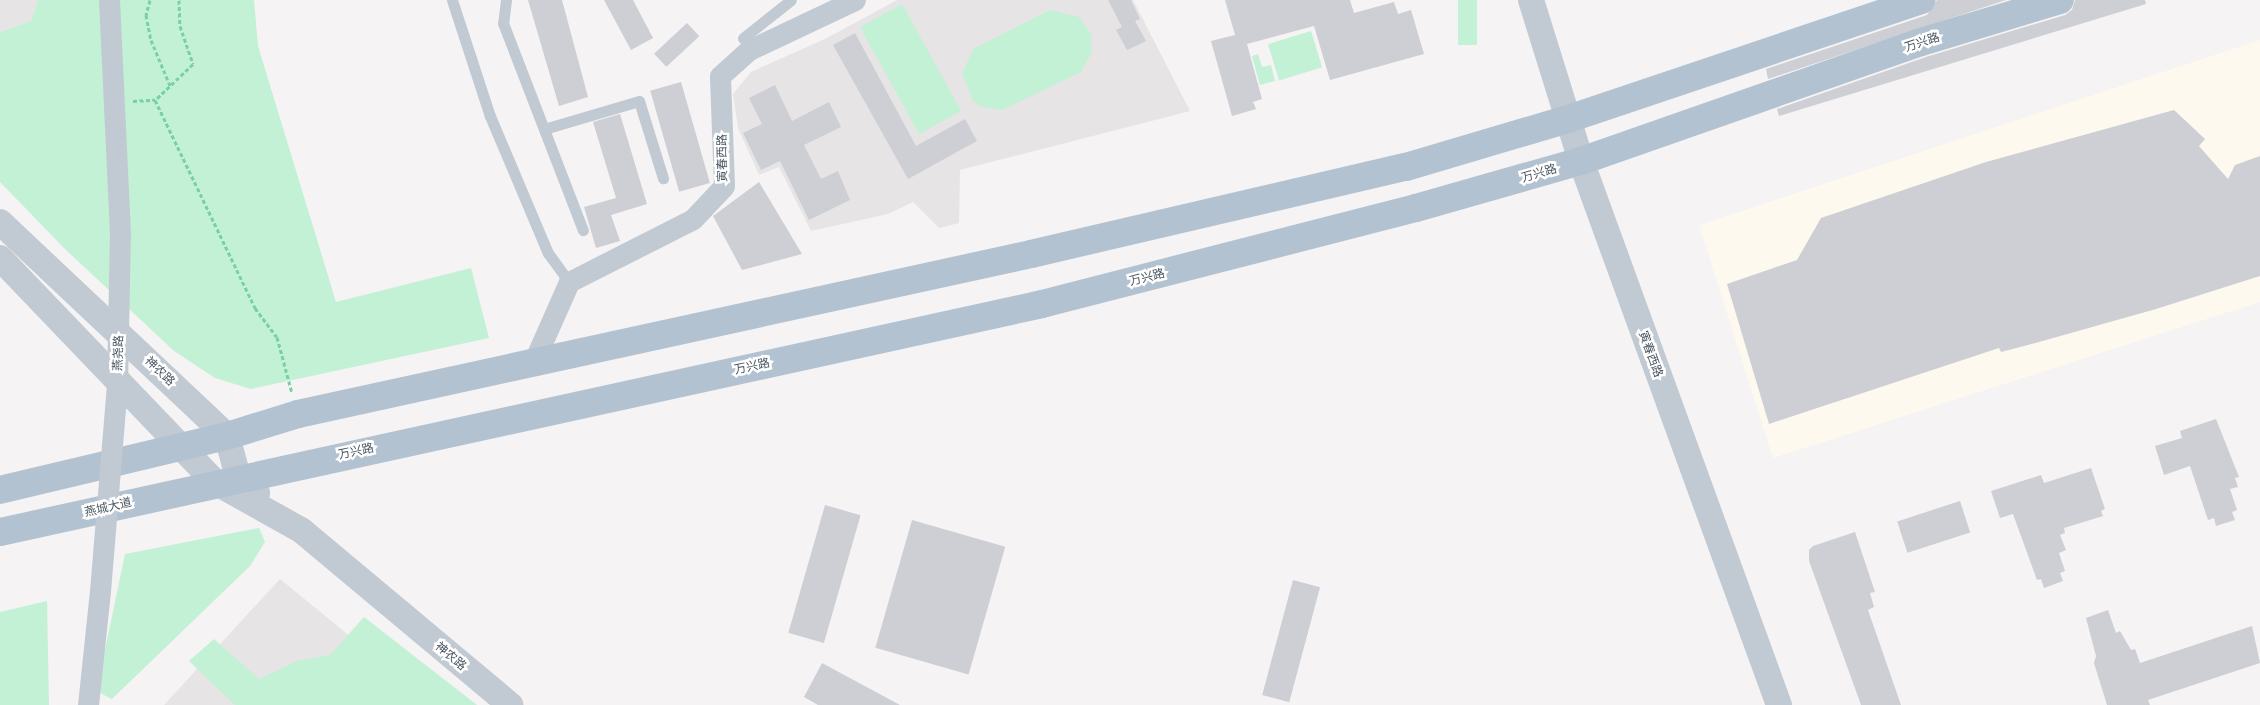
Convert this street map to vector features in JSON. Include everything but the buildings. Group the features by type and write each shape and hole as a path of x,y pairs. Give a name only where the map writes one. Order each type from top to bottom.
{"main road":[{"path":"0,490 182,445 227,436 298,414 1190,219 1406,168 1568,119 1922,0"},
{"name":"万兴路","path":"226,480 1042,304 1416,208 1581,161 1921,42 2060,0"},
{"name":"燕城大道","path":"0,532 226,480"}],"street":[{"name":"燕尧路","path":"88,705 100,592 117,386 120,234 109,0"},
{"name":"寅春西路","path":"569,282 693,219 724,186 720,76 749,50 855,0"},
{"name":"寅春西路","path":"1531,0 1581,161 1779,705"},
{"name":"神农路","path":"0,222 227,436"},
{"name":"神农路","path":"0,258 182,445 226,480 301,530 510,705"},
{"path":"534,361 569,282"},
{"path":"226,480 227,436"}],"lane":[{"path":"452,0 490,116 548,253 569,282"},
{"path":"506,0 503,23 583,230"},
{"path":"743,38 791,0"},
{"path":"544,130 639,101 663,178"}],"path":[{"path":"150,0 146,14 151,40 171,88"},
{"path":"179,0 180,26 193,64 171,88 155,100 255,308 277,337 298,414"}],"shaded area":[{"path":"0,0 38,0 31,21 0,32"},
{"path":"897,0 1133,0 1190,111 960,170 959,223 939,228 913,202 888,214 811,231 779,167 759,175 738,128 733,94 751,72 827,38"},
{"path":"2260,40 2260,302 1773,458 1699,225"},
{"path":"280,579 434,705 164,705"}],"green space":[{"path":"38,0 254,0 258,46 336,302 471,268 489,338 251,389 215,378 174,351 65,249 0,182 0,32 31,21"},
{"path":"1458,0 1477,0 1477,45 1458,45"},
{"path":"902,4 961,111 919,134 860,27"},
{"path":"1050,10 1079,17 1091,34 1091,54 1081,72 1002,110 982,107 973,101 962,74 973,49"},
{"path":"1311,31 1322,67 1279,80 1268,44"},
{"path":"1258,54 1262,67 1271,65 1275,81 1260,85 1252,56"},
{"path":"259,528 265,542 250,566 112,699 100,693 98,683 125,554"},
{"path":"47,601 49,705 0,705 0,612"},
{"path":"364,617 477,705 235,705 189,661 214,639 259,679 297,661 330,655"}]}
